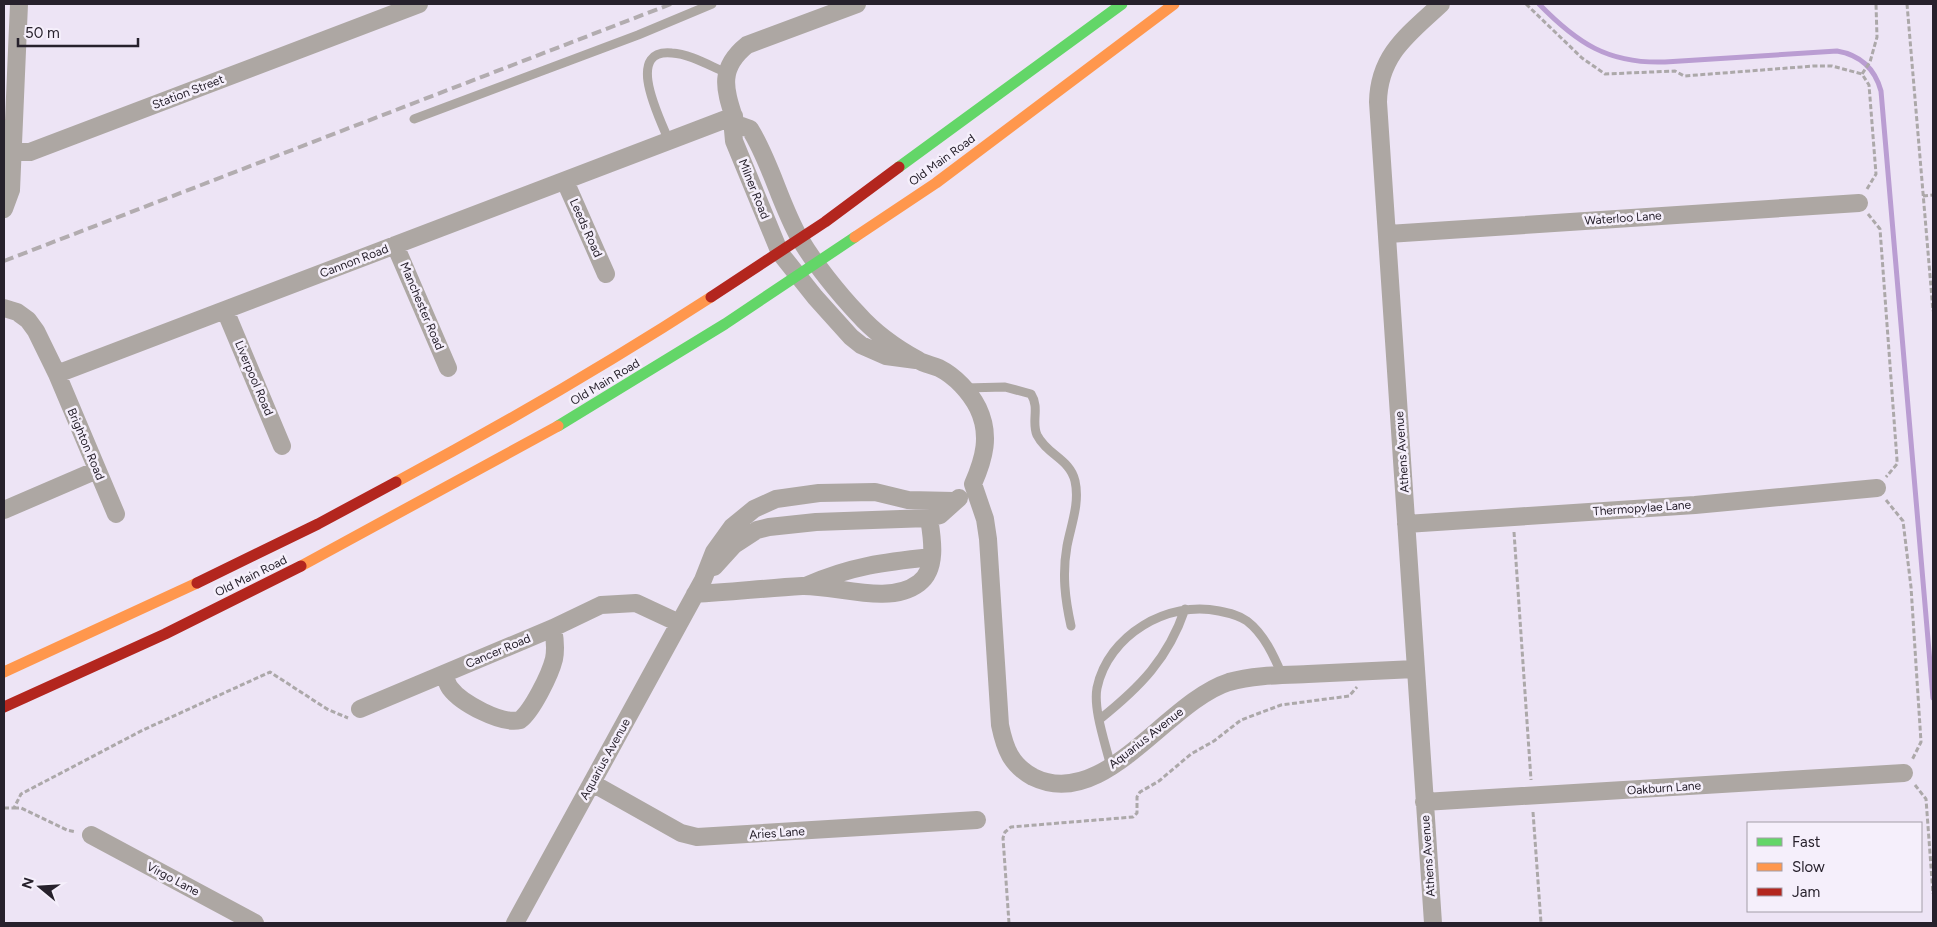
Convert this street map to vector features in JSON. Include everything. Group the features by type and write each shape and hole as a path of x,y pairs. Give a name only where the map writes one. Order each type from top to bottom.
{"main road":[{"name":"Old Main Road","path":"4,672 151,605 318,524 469,442 651,336 800,239 1122,4"},
{"name":"Old Main Road","path":"4,707 165,634 305,564 488,466 595,405 798,276 936,183 1174,4"}],"street":[{"name":"Station Street","path":"12,151 30,152 419,4"},
{"path":"735,120 726,88 727,73 735,56 747,46 857,4"},
{"name":"Athens Avenue","path":"1433,923 1378,102 1381,75 1394,50 1441,4"},
{"path":"4,209 11,190 14,13"},
{"name":"Milner Road","path":"798,276 780,253 734,142 735,120 744,125 753,135 800,239 818,262"},
{"name":"Cannon Road","path":"57,374 669,141 735,120"},
{"name":"Leeds Road","path":"565,181 606,274"},
{"name":"Waterloo Lane","path":"1388,234 1859,203"},
{"name":"Manchester Road","path":"395,245 448,368"},
{"path":"818,262 868,325 919,361"},
{"path":"699,587 805,586 869,593 905,590 920,582 926,576 933,548 930,518 940,514 973,484 984,455 985,427 978,408 964,388 939,368 919,361 886,356 861,345 851,338 798,276"},
{"path":"4,308 16,312 28,320 57,374"},
{"name":"Liverpool Road","path":"225,310 282,446"},
{"name":"Brighton Road","path":"57,374 116,514"},
{"path":"4,510 97,470"},
{"name":"Aquarius Avenue","path":"973,484 985,519 988,539 1000,725 1005,749 1012,761 1028,774 1041,780 1072,784 1111,767 1196,699 1216,687 1231,682 1282,675 1415,669"},
{"name":"Thermopylae Lane","path":"1406,524 1695,505 1877,488"},
{"name":"Aquarius Avenue","path":"515,923 699,587 714,552 732,527 754,509 776,499 819,493 875,492 908,500 954,501"},
{"name":"Aquarius Avenue","path":"699,587 725,554 757,530 798,523 930,518"},
{"path":"805,586 833,574 871,564 931,558"},
{"name":"Cancer Road","path":"360,709 553,628 601,605 625,602 649,607 679,623"},
{"path":"444,674 449,686 464,700 505,721 520,720 528,712 554,660 555,641 553,628"},
{"name":"Oakburn Lane","path":"1424,802 1532,797 1904,773"},
{"name":"Aries Lane","path":"592,783 681,833 697,837 976,820"},
{"name":"Virgo Lane","path":"91,835 255,923"}],"lane":[{"path":"414,119 638,35 712,4"},
{"path":"669,141 648,82 648,65 652,58 658,54 672,53 727,73"},
{"path":"964,388 1005,387 1031,394 1036,402 1035,429 1037,435 1045,447 1069,465 1075,482 1076,502 1067,547 1064,578 1071,626"},
{"path":"1111,767 1100,719 1097,690 1101,676 1112,654 1130,636 1165,613 1185,609 1206,608 1234,614 1248,622 1274,655 1282,675"},
{"path":"1100,719 1156,667 1177,633 1185,609"}],"path":[{"path":"1526,4 1582,58 1605,74 1675,71 1684,76 1832,66 1863,72"},
{"path":"1863,72 1870,62 1877,37 1876,4"},
{"path":"1906,4 1933,311"},
{"path":"1863,72 1870,85 1876,174 1859,203 1880,230 1890,346 1897,464 1877,488 1903,521 1911,586 1921,742 1904,773 1926,799 1933,894"},
{"path":"1923,196 1933,195"},
{"path":"1513,517 1541,923"},
{"path":"1009,923 1003,838 1008,829 1011,827 1133,817 1137,813 1137,797 1140,792 1159,781 1191,754 1241,720 1281,705 1349,696 1359,685 1366,684 1365,671"},
{"path":"14,808 21,794 34,787 143,730 270,672 293,689 342,716 348,718 360,709"},
{"path":"4,808 21,808 67,830 91,835"}],"waterway":[{"path":"1539,4 1553,18 1581,40 1610,55 1627,59 1645,62 1665,62 1837,51 1853,56 1865,64 1875,76 1881,91 1933,698"}],"railway":[{"path":"4,261 671,4"}],"traffic: fast":[{"path":"899,167 1122,4"},
{"path":"558,426 725,324 855,237"}],"traffic: slow":[{"path":"855,237 936,183 1174,4"},
{"path":"396,482 556,392 634,346 711,297"},
{"path":"301,566 558,426"},
{"path":"4,672 197,583"}],"traffic: jam":[{"path":"711,297 825,222 899,167"},
{"path":"197,583 318,524 396,482"},
{"path":"4,707 165,634 301,566"}]}
